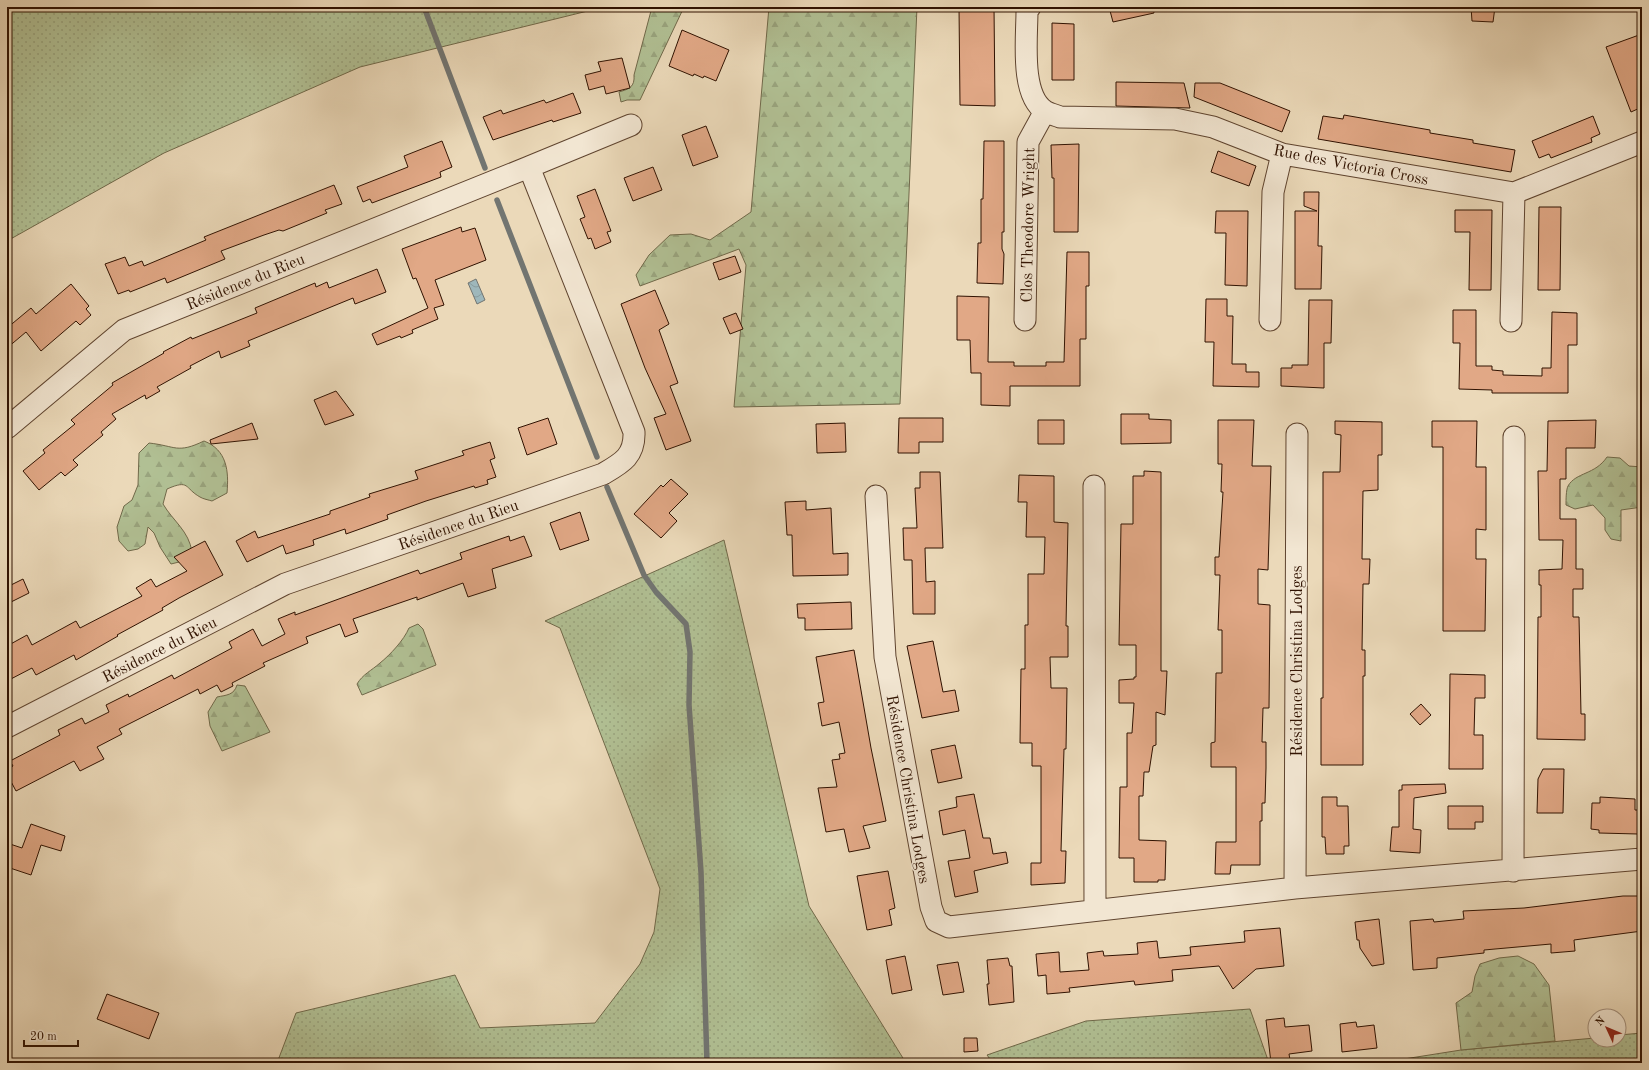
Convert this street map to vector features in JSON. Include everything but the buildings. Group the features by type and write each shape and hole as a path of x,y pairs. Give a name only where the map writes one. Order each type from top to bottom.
{"street":[{"path":"1030,7 1027,11 1028,84 1037,103 1045,111"},
{"name":"Rue des Victoria Cross","path":"1045,111 1060,117 1175,119 1213,127 1282,154 1514,193"},
{"name":"Clos Theodore Wright","path":"1025,320 1028,142 1045,111"},
{"name":"Résidence du Rieu","path":"7,428 124,330 631,125"},
{"path":"1511,321 1514,193 1642,142"},
{"path":"1270,320 1273,192 1282,154"},
{"name":"Résidence du Rieu","path":"7,727 285,584 603,474 625,459 631,452 634,443 634,432 529,167"},
{"name":"Résidence Christina Lodges","path":"1295,888 1297,434"},
{"path":"1513,871 1514,437"},
{"path":"1094,486 1095,910"},
{"name":"Résidence Christina Lodges","path":"876,496 885,657 931,907 936,921 949,927 1295,888 1513,871 1642,859"}],"green space":[{"path":"7,7 604,7 360,67 164,153 7,241"},
{"path":"652,7 684,7 640,100 627,100 621,102 619,92 631,87 634,79"},
{"path":"769,7 917,7 900,404 734,407 746,265 739,249 640,286 636,275 649,255 670,235 691,234 710,240 751,212"},
{"path":"204,441 218,450 225,462 227,469 227,493 212,501 200,497 186,486 174,486 167,489 163,504 188,538 192,552 183,561 171,564 160,547 154,533 148,527 145,544 138,549 128,551 119,541 117,527 124,506 132,500 138,485 139,453 149,443 182,448"},
{"path":"1607,457 1620,458 1629,466 1642,467 1642,507 1621,510 1621,541 1611,539 1605,530 1605,518 1593,505 1575,509 1566,505 1567,488 1571,481 1597,467"},
{"path":"724,540 809,906 906,1063 277,1063 296,1013 455,975 480,1028 595,1023 640,964 654,932 660,889 560,628 545,621"},
{"path":"418,624 423,629 436,665 362,695 357,684 359,681 392,652 409,628"},
{"path":"237,685 245,686 270,732 222,751 210,726 208,712 217,697 232,693"},
{"path":"1518,956 1534,964 1549,985 1555,1041 1461,1050 1456,1003 1472,992 1475,976 1480,964 1499,958"},
{"path":"1250,1009 1269,1063 993,1063 987,1055 1086,1021"},
{"path":"1642,1033 1642,1063 1405,1063 1404,1059 1461,1050 1587,1039 1587,1048 1627,1048 1627,1034"}],"water":[{"path":"476,279 485,300 477,304 468,283"}],"waterway":[{"path":"424,7 485,168"},
{"path":"497,200 597,457"},
{"path":"607,487 644,575 656,592 686,624 690,652 689,705 701,872 707,1063"}]}
